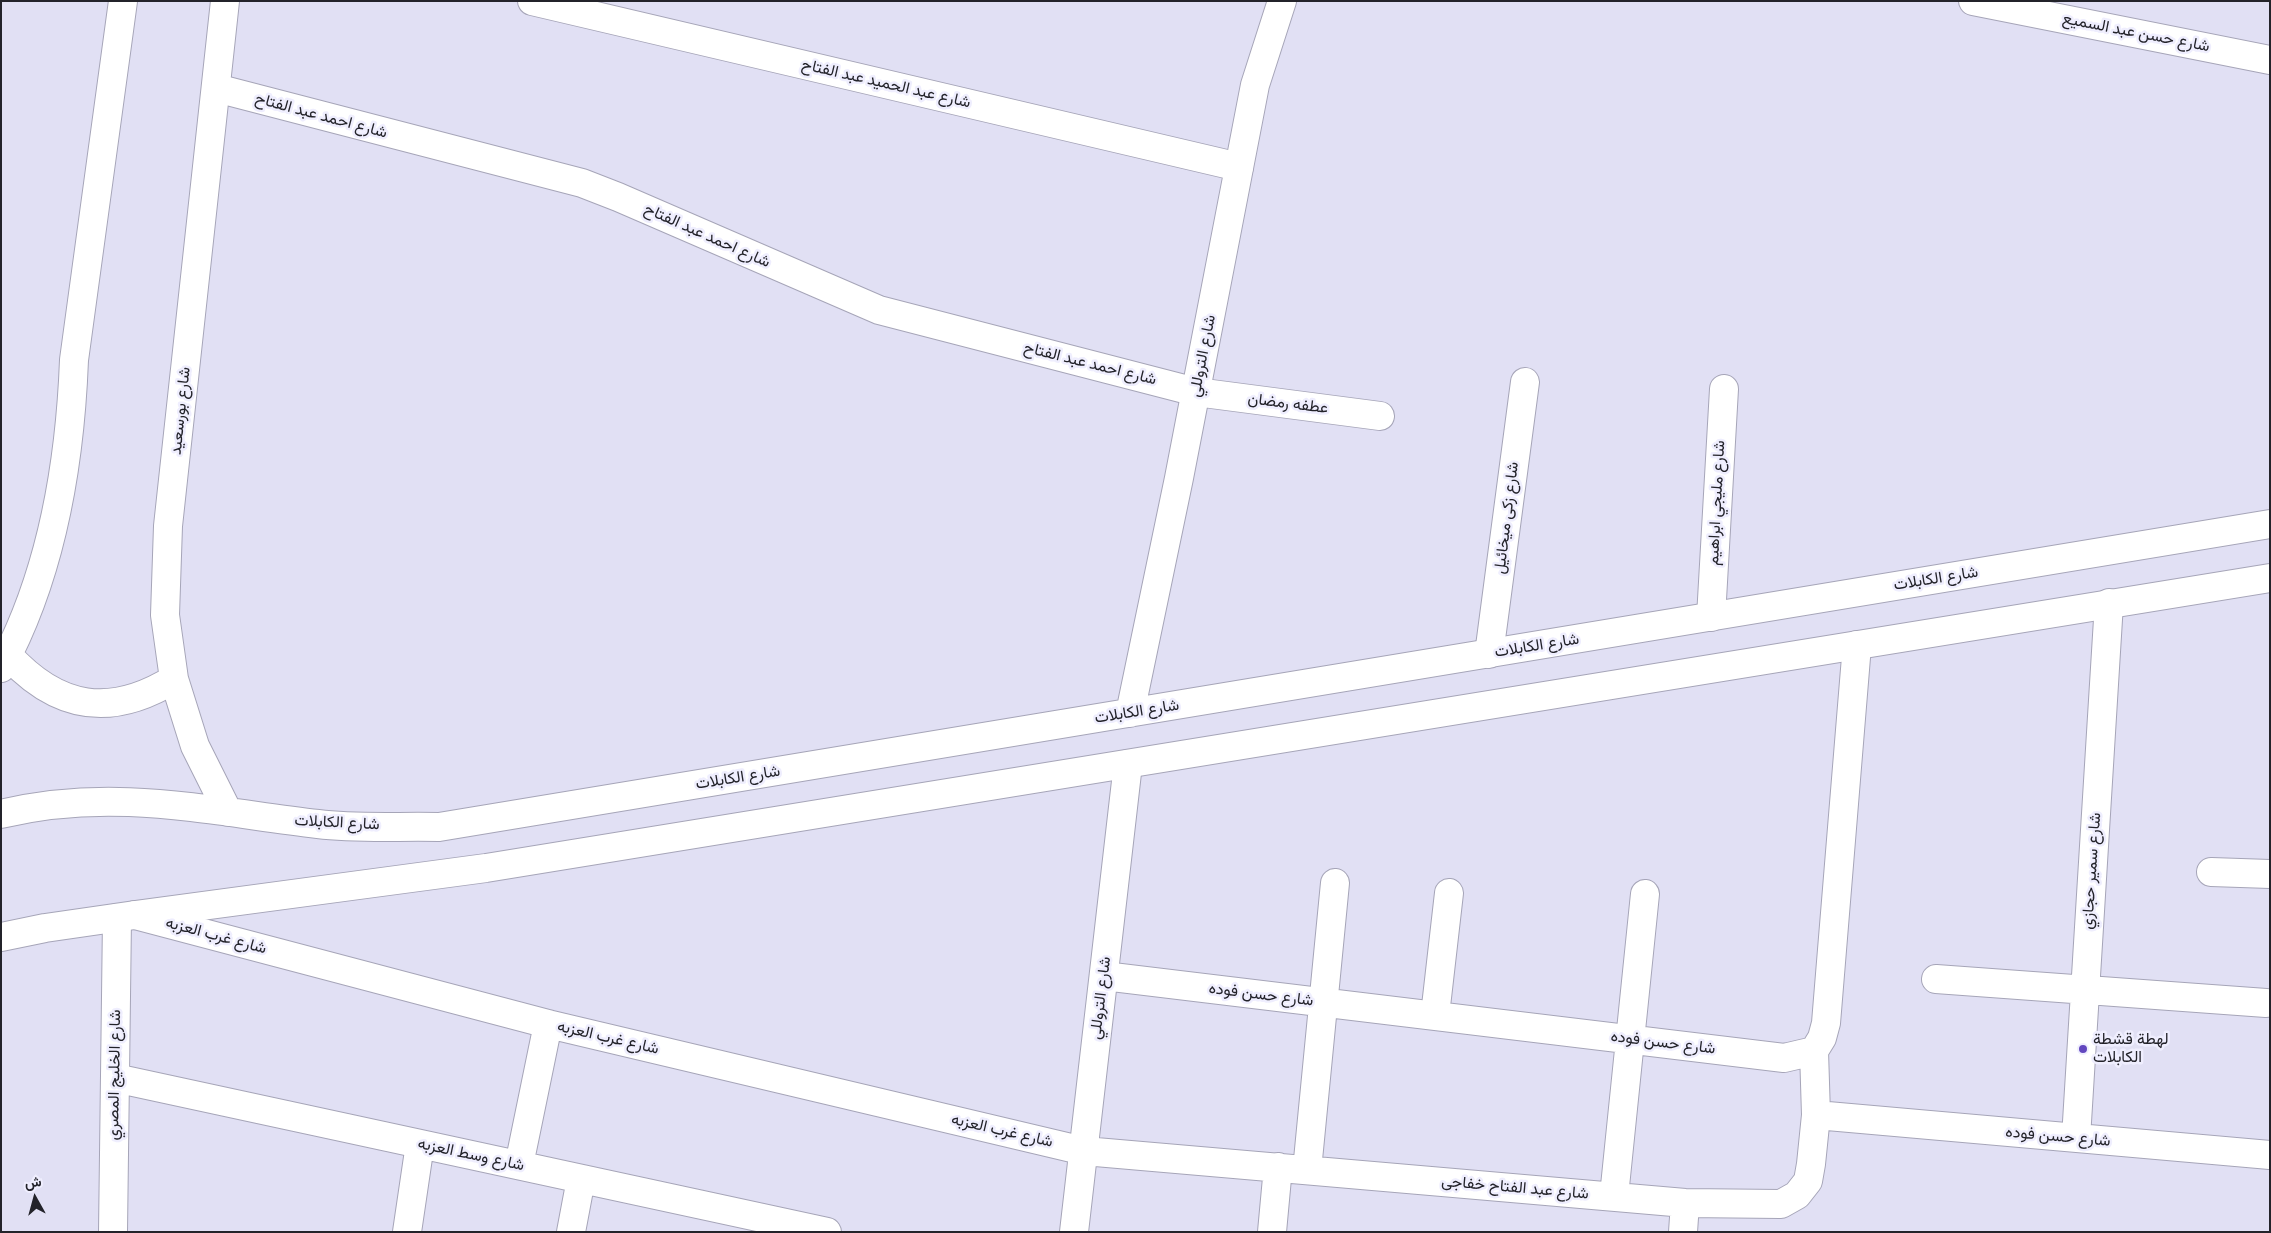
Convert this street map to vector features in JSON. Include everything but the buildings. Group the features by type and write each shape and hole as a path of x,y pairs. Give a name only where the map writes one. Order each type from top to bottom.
{"street":[{"path":"123,1 74,360 72,418 64,476 52,533 38,577 5,661 48,690 73,699 99,704 126,702 152,693 174,679"},
{"name":"شارع بورسعيد","path":"225,1 168,526 165,615 174,679 195,746 228,812"},
{"name":"شارع عبد الحميد عبد الفتاح","path":"532,1 1239,167"},
{"name":"شارع حسن عبد السميع","path":"1973,1 2270,60"},
{"name":"شارع التروللي","path":"1130,713 1196,392 1255,85 1280,2"},
{"name":"شارع احمد عبد الفتاح","path":"216,88 582,184 618,197 879,310 1196,392"},
{"name":"شارع زكى ميخائيل","path":"1489,654 1525,382"},
{"name":"شارع مليجي ابراهيم","path":"1711,617 1724,389"},
{"name":"عطفه رمضان","path":"1196,392 1380,416"},
{"name":"شارع الكابلات","path":"1,814 69,803 123,801 175,804 320,824 439,827 2270,524"},
{"path":"1,937 126,916 486,868 2270,578"},
{"name":"شارع سمير حجازي","path":"2076,1138 2109,604"},
{"path":"1814,1051 1822,1038 1826,1023 1857,645"},
{"name":"شارع التروللي","path":"1074,1232 1128,764"},
{"path":"2211,872 2270,874"},
{"path":"1307,1170 1335,883"},
{"path":"1435,1015 1449,893"},
{"path":"1614,1196 1645,894"},
{"name":"شارع غرب العزبه","path":"126,916 548,1024 1084,1150"},
{"name":"شارع الخليج المصري","path":"113,1232 115,1078 126,916"},
{"name":"شارع حسن فوده","path":"1104,976 1784,1058 1814,1051"},
{"path":"1936,979 2266,1002"},
{"path":"519,1165 548,1024"},
{"name":"شارع عبد الفتاح خفاجى","path":"1084,1150 1686,1203 1782,1204 1797,1195 1808,1181 1816,1115 1814,1051"},
{"name":"شارع وسط العزبه","path":"115,1078 827,1232"},
{"name":"شارع حسن فوده","path":"1816,1115 2270,1156"},
{"path":"407,1232 420,1144"},
{"path":"1272,1232 1278,1167"},
{"path":"571,1232 581,1179"},
{"path":"1683,1232 1686,1203"}],"place":[{"name":"لهطة قشطة الكابلات","path":"2083,1049"}]}
